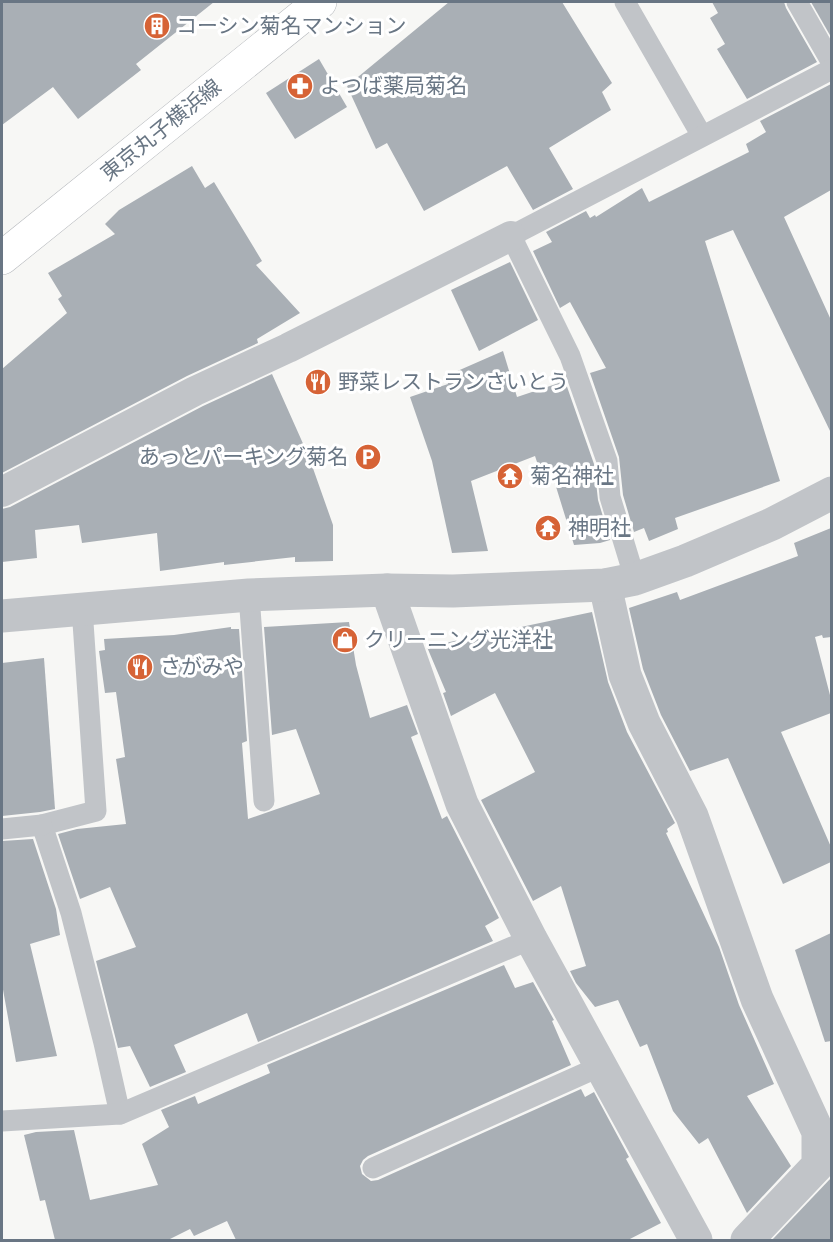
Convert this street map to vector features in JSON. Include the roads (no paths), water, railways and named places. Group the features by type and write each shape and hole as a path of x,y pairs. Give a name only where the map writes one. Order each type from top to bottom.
{"main road":[{"name":"東京丸子横浜線","path":"2,258 320,2"}],"street":[{"path":"2,492 195,391 288,348 510,236"},
{"path":"2,616 249,595 387,590 453,591 620,582 685,561 772,524 831,493"},
{"path":"620,582 625,675 644,723 692,816 757,999 818,1132 818,1165 747,1240"},
{"path":"387,590 462,804 531,939 696,1240"}],"lane":[{"path":"625,2 702,136"},
{"path":"797,2 831,63"},
{"path":"620,582 606,460 570,356 510,236 831,69"},
{"path":"249,595 264,801"},
{"path":"2,829 42,825 96,811 82,608"},
{"path":"42,825 70,913 120,1114"},
{"path":"2,1121 120,1114 531,939"},
{"path":"373,1168 601,1066"}],"place":[{"name":"コーシン菊名マンション","path":"157,26"},
{"name":"よつば薬局菊名","path":"300,86"},
{"name":"野菜レストランさいとう","path":"318,382"},
{"name":"あっとパーキング菊名","path":"368,457"},
{"name":"菊名神社","path":"510,476"},
{"name":"神明社","path":"548,528"},
{"name":"クリーニング光洋社","path":"345,640"},
{"name":"さがみや","path":"140,667"}]}
